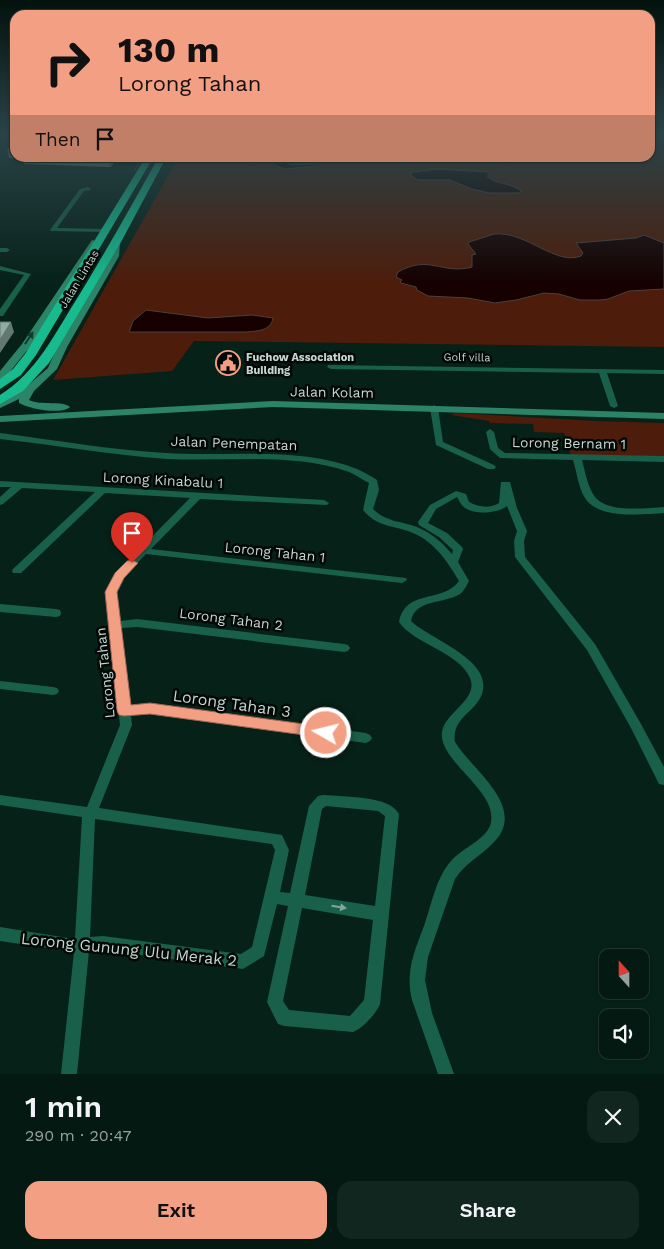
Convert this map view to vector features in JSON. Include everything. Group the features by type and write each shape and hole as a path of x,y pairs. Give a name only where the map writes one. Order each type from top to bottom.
{"highway":[{"name":"Jalan Lintas","path":"0,385 17,372 30,355 135,184"},
{"name":"Jalan Lintas","path":"0,399 19,388 43,363 116,242 147,184"}],"main road":[{"name":"Jalan Lintas","path":"0,376 5,368 16,360 75,269 98,238 106,232"},
{"path":"66,407 40,406 23,401 30,389 52,369 62,347 115,256 116,242"},
{"path":"0,405 30,389"},
{"path":"0,399 19,394"},
{"name":"Jalan Kolam","path":"0,411 282,397 664,408"},
{"name":"Jalan Kolam","path":"0,418 273,404 664,416"},
{"path":"556,405 558,409 570,413"},
{"path":"22,410 18,414 42,416"}],"street":[{"path":"88,189 82,190 53,230 106,232"},
{"path":"0,268 28,274 4,301 0,314"},
{"name":"Golf villa","path":"331,367 664,372"},
{"path":"602,371 614,406"},
{"path":"434,408 439,443 491,467"},
{"name":"Lorong Bernam 1","path":"490,432 494,449 503,456 664,459"},
{"name":"Jalan Penempatan","path":"0,436 170,457 194,459 294,458 338,466 367,477 374,482 375,489 368,504 368,510 379,521 412,529 428,536 441,546 453,561 464,581 456,591 427,602 415,604 408,609 405,615 405,622 456,655 472,671 477,680 478,688 475,695 452,720 447,734 452,748 487,792 500,817 495,831 488,839 457,863 447,879 417,974 418,990 446,1074"},
{"path":"576,457 589,497 597,506 620,510 664,510"},
{"name":"Lorong Kinabalu 1","path":"0,484 324,504"},
{"path":"453,561 458,554 458,549 454,544 424,525 423,522 432,509 456,494 463,496 465,503 474,508 490,510 499,508 504,504 504,484 507,484 512,508 522,531 518,541 520,557 591,647 630,713 664,780"},
{"path":"0,502 20,485"},
{"path":"17,571 104,490"},
{"name":"Lorong Tahan","path":"68,1074 82,945 88,820 125,731 111,592 114,584 197,496"},
{"name":"Lorong Tahan 1","path":"144,551 402,580"},
{"path":"0,608 56,613"},
{"name":"Lorong Tahan 2","path":"115,625 137,623 344,648"},
{"path":"0,685 53,691"},
{"name":"Lorong Tahan 3","path":"124,711 150,708 366,738"},
{"path":"0,800 91,813"},
{"path":"323,800 381,806 392,814 381,914 372,1004 353,1024 284,1018 275,1002 316,806 323,800"},
{"name":"Lorong Gunung Ulu Merak 2","path":"0,934 68,945 103,943 243,962 259,951 282,850 278,839 91,813"},
{"path":"272,897 381,914"}],"shaded area":[{"path":"163,184 664,184 664,347 194,341 172,371 53,380"},
{"path":"460,184 506,184 521,191 519,193 489,193"},
{"path":"494,234 506,234 529,242 551,253 571,258 581,256 583,253 576,243 636,238 644,235 664,243 664,289 629,291 600,300 580,300 559,294 544,293 495,303 468,298 428,296 417,290 416,287 401,283 402,280 396,277 398,272 419,265 452,269 472,267 472,255 476,254 468,244 469,242"},
{"path":"146,310 208,318 252,315 273,318 266,328 250,332 129,332 133,321"},
{"path":"455,413 664,423 664,457 571,456 564,433 534,432 533,424 490,423 489,421 451,415"}],"building":[{"path":"0,322 11,322 0,340"}],"place":[{"name":"Fuchow Association Building","path":"228,363"}],"route":[{"path":"132,563 119,576 111,592 124,711 150,708 326,733"}]}
